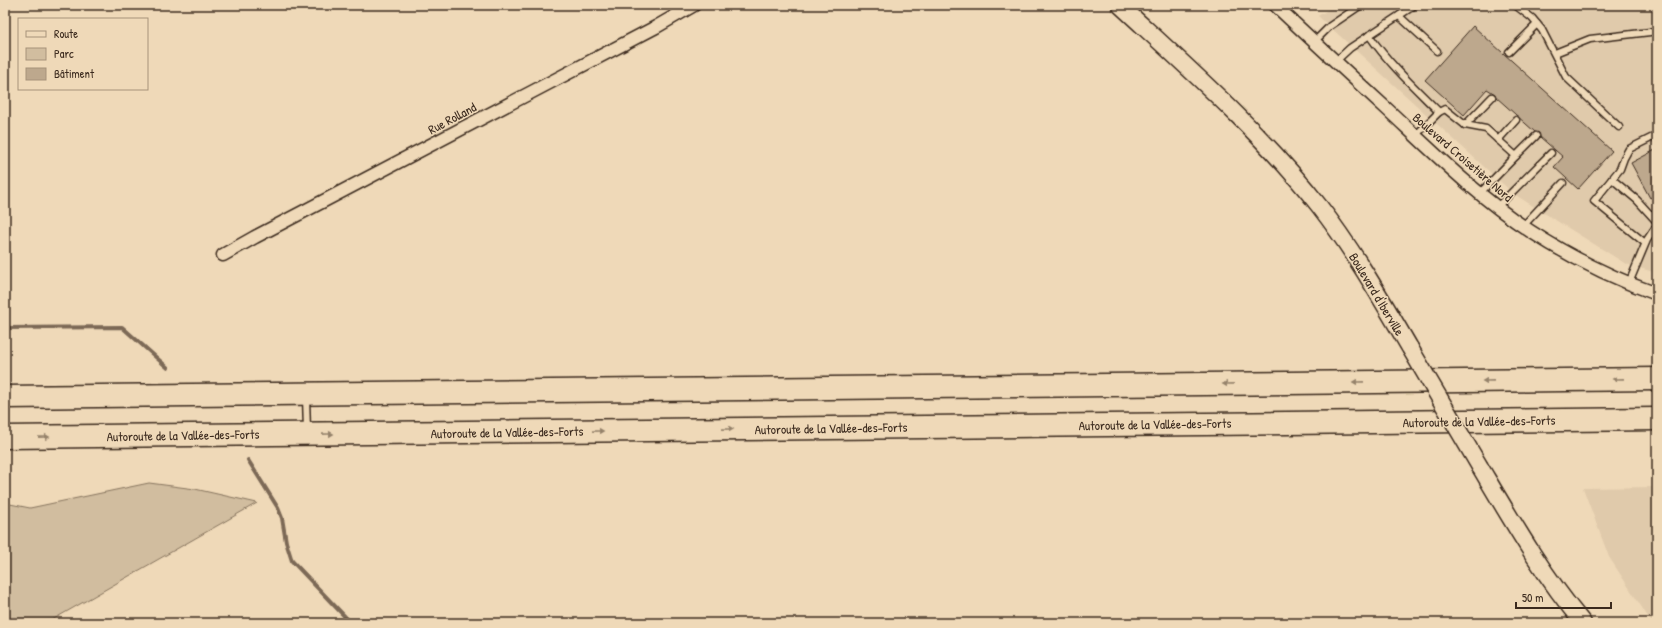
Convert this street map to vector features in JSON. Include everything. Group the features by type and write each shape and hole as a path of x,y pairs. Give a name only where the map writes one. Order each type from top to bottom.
{"highway":[{"path":"5,397 1657,379"},
{"name":"Autoroute de la Vallée-des-Forts","path":"5,437 1657,419"}],"street":[{"name":"Rue Rolland","path":"223,255 694,5"},
{"name":"Boulevard d'Iberville","path":"1120,5 1245,123 1308,192 1332,223 1353,254 1410,348 1533,556 1584,623"},
{"name":"Boulevard Croisetière Nord","path":"1275,5 1416,135 1497,207 1523,226 1570,256 1629,284 1657,294"}],"lane":[{"path":"1314,42 1330,26 1361,5"},
{"path":"1336,61 1350,48 1415,5"},
{"path":"1515,5 1532,18 1537,24 1555,53 1566,77 1619,126"},
{"path":"1399,16 1437,51"},
{"path":"1509,52 1537,24"},
{"path":"1555,53 1590,39 1650,32"},
{"path":"1369,35 1409,82 1439,112"},
{"path":"1465,125 1492,97"},
{"path":"1416,135 1439,112 1445,109 1465,125 1486,129 1516,156"},
{"path":"1498,140 1516,120"},
{"path":"1645,243 1594,201 1620,169 1629,149 1657,135"},
{"path":"1480,193 1536,136"},
{"path":"1497,207 1551,153"},
{"path":"1612,179 1637,200 1657,223 1645,243 1629,284"},
{"path":"1523,226 1563,183"},
{"path":"306,393 307,434"}],"shaded area":[{"path":"1336,5 1657,5 1657,273 1626,264 1514,194 1318,16"},
{"path":"1657,487 1657,623 1652,623 1609,557 1583,488"}],"green space":[{"path":"149,483 195,489 257,503 52,620 5,623 5,503 30,508"}],"building":[{"path":"1473,26 1612,151 1578,189 1554,167 1563,157 1540,137 1539,133 1535,132 1496,97 1495,94 1487,89 1464,115 1425,80"},
{"path":"1657,149 1657,194 1650,198 1631,163"}],"waterway":[{"path":"5,328 122,327 168,368"},
{"path":"248,460 278,508 282,518 286,542 292,561 351,623"}]}
